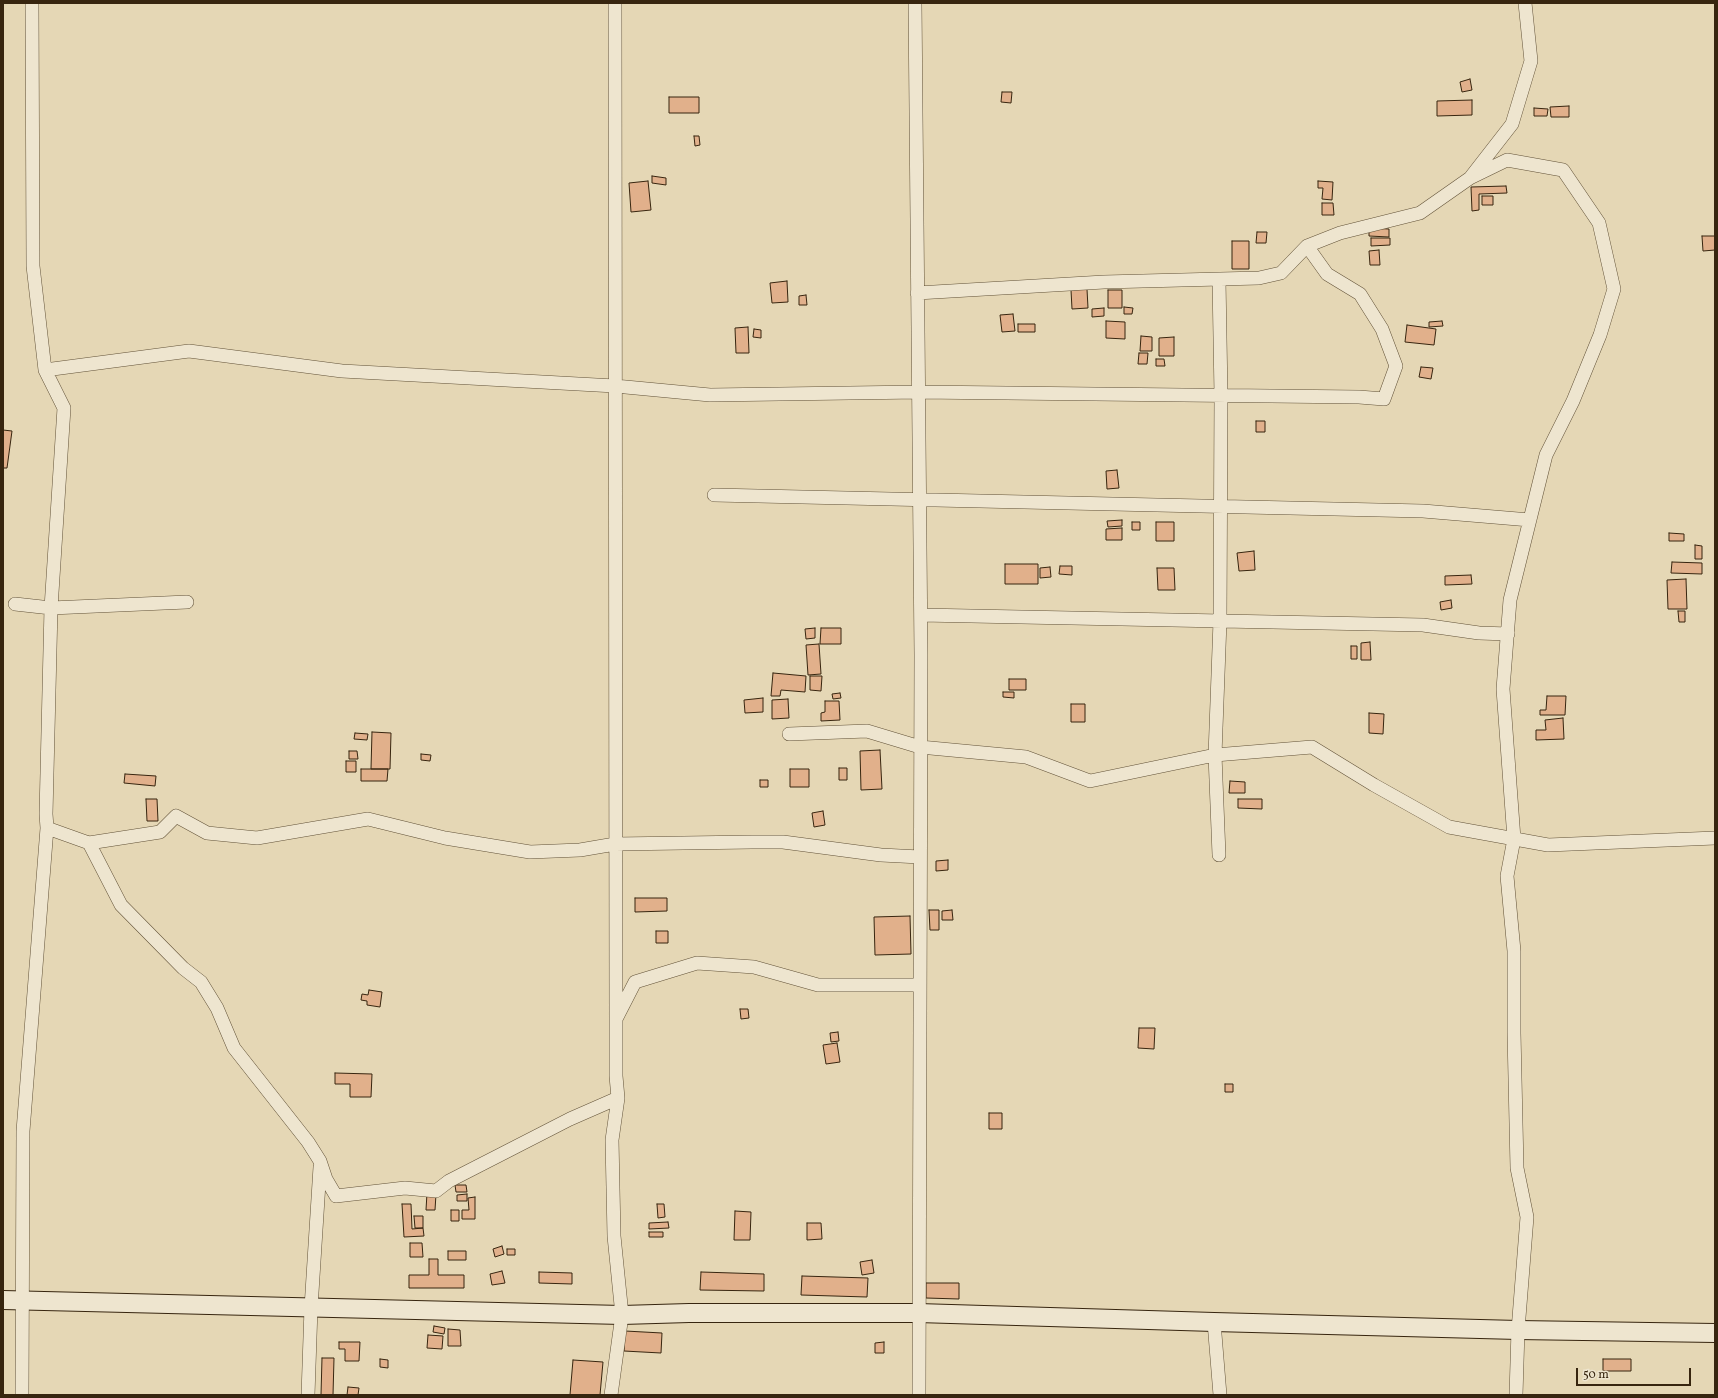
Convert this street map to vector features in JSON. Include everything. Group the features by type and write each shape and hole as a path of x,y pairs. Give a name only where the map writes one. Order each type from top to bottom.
{"street":[{"path":"22,1395 23,1131 47,828 46,814 51,608 64,408 45,370 33,266 32,3"},
{"path":"611,1395 622,1315 614,1236 612,1148 618,1098 616,1076 615,3"},
{"path":"915,3 921,615 918,1395"},
{"path":"1470,178 1512,124 1531,61 1525,3"},
{"path":"918,293 1104,282 1259,278 1281,273 1307,246 1340,233 1420,213 1470,178 1506,160 1563,170 1600,223 1614,289 1597,342 1572,401 1546,455 1510,600 1503,689 1514,839 1507,876 1514,951 1517,1168 1527,1218 1518,1330 1516,1395"},
{"path":"45,370 189,351 342,371 615,386 710,395 919,392 1359,396 1384,399 1396,366 1382,329 1360,294 1327,274 1307,246"},
{"path":"1219,280 1221,506 1220,621 1215,755 1219,855"},
{"path":"714,495 1423,511 1530,520"},
{"path":"15,604 51,608 187,602"},
{"path":"921,615 1423,625 1480,633 1508,634"},
{"path":"789,734 868,731 920,747 1026,757 1090,782 1215,755 1312,748 1449,827 1548,845 1715,838"},
{"path":"47,828 89,843 160,832 176,816 207,833 257,838 368,819 445,838 530,852 580,850 616,844 783,842 881,855 920,857"},
{"path":"89,843 121,905 183,968 201,982 217,1008 234,1048 308,1142 320,1161 326,1179 336,1196 405,1188 436,1191 449,1181 570,1119 618,1098"},
{"path":"616,1019 635,982 697,963 754,967 818,985 920,985"},
{"path":"308,1395 311,1308 320,1161"},
{"path":"3,1300 622,1315 689,1312 918,1313 1518,1330 1715,1333"},
{"path":"1214,1322 1220,1395"}],"building":[{"path":"1470,79 1472,90 1462,92 1460,82"},
{"path":"1002,92 1012,92 1011,103 1001,102"},
{"path":"669,97 699,97 699,113 669,113"},
{"path":"1472,100 1472,115 1437,116 1437,101"},
{"path":"1569,106 1569,117 1551,117 1550,107"},
{"path":"1534,108 1548,109 1547,116 1534,116"},
{"path":"694,136 699,136 700,145 695,146"},
{"path":"652,176 666,178 666,185 652,183"},
{"path":"648,181 651,210 631,212 629,183"},
{"path":"1318,181 1333,182 1332,200 1322,199 1323,188 1318,188"},
{"path":"1506,186 1507,193 1479,194 1479,210 1472,211 1471,187"},
{"path":"1482,196 1493,196 1493,205 1482,205"},
{"path":"1322,203 1333,203 1334,215 1322,215"},
{"path":"1369,228 1389,229 1389,237 1369,236"},
{"path":"1257,232 1267,232 1266,243 1256,243"},
{"path":"1702,236 1715,236 1715,250 1703,251"},
{"path":"1371,238 1390,238 1390,245 1371,246"},
{"path":"1232,241 1249,241 1249,269 1232,269"},
{"path":"1379,250 1380,265 1370,265 1369,251"},
{"path":"787,281 788,302 772,303 770,283"},
{"path":"1087,289 1088,308 1072,309 1071,290"},
{"path":"1108,290 1122,290 1122,308 1108,308"},
{"path":"806,295 807,305 799,305 799,296"},
{"path":"1124,307 1133,308 1132,314 1124,314"},
{"path":"1104,308 1104,316 1092,317 1092,309"},
{"path":"1013,314 1015,331 1002,332 1000,315"},
{"path":"1106,321 1125,322 1125,339 1106,338"},
{"path":"1442,321 1443,326 1429,327 1429,322"},
{"path":"1018,324 1035,324 1035,332 1018,332"},
{"path":"1407,325 1436,329 1434,345 1405,342"},
{"path":"748,327 749,353 736,353 735,328"},
{"path":"754,329 761,330 761,338 753,337"},
{"path":"1141,336 1152,337 1152,351 1140,351"},
{"path":"1174,337 1174,356 1159,356 1159,338"},
{"path":"1139,353 1148,353 1147,364 1138,364"},
{"path":"1156,359 1164,359 1165,366 1156,366"},
{"path":"1421,367 1433,368 1431,379 1419,377"},
{"path":"1256,421 1265,421 1265,432 1256,432"},
{"path":"3,430 12,431 7,468 3,468"},
{"path":"1117,470 1119,488 1107,489 1106,471"},
{"path":"1122,520 1122,526 1108,527 1107,521"},
{"path":"1132,522 1140,522 1140,530 1132,530"},
{"path":"1156,522 1174,522 1174,541 1156,541"},
{"path":"1122,528 1122,540 1106,540 1106,529"},
{"path":"1669,533 1684,534 1684,541 1669,541"},
{"path":"1695,545 1702,546 1702,559 1695,559"},
{"path":"1254,551 1255,570 1239,571 1237,553"},
{"path":"1672,562 1702,563 1702,574 1671,573"},
{"path":"1005,564 1038,564 1038,584 1005,584"},
{"path":"1060,566 1072,566 1072,575 1059,574"},
{"path":"1050,567 1051,577 1040,578 1040,568"},
{"path":"1157,568 1174,568 1175,590 1158,590"},
{"path":"1471,575 1472,584 1445,585 1445,576"},
{"path":"1686,579 1687,609 1668,609 1667,580"},
{"path":"1451,600 1452,608 1441,610 1440,602"},
{"path":"1678,611 1685,611 1685,622 1679,622"},
{"path":"815,628 815,638 806,639 805,629"},
{"path":"821,628 841,628 841,644 820,644"},
{"path":"1370,642 1371,660 1361,660 1361,643"},
{"path":"819,644 821,674 808,675 806,645"},
{"path":"1351,646 1357,646 1357,659 1351,659"},
{"path":"773,673 806,676 805,692 781,690 780,696 771,696"},
{"path":"810,676 822,676 821,691 810,690"},
{"path":"1009,679 1026,679 1026,690 1009,690"},
{"path":"1003,692 1014,692 1014,698 1003,697"},
{"path":"840,693 841,698 833,699 832,694"},
{"path":"1547,696 1566,696 1565,715 1540,715 1540,710 1546,710"},
{"path":"763,698 763,712 745,713 744,700"},
{"path":"788,699 789,718 772,719 772,700"},
{"path":"825,701 839,701 840,720 821,721 821,713 825,712"},
{"path":"1071,704 1085,704 1085,722 1071,722"},
{"path":"1369,713 1384,714 1383,734 1369,733"},
{"path":"1563,718 1564,739 1536,740 1536,730 1546,730 1545,720"},
{"path":"372,732 391,733 390,769 371,769"},
{"path":"355,733 368,734 367,740 354,739"},
{"path":"880,750 882,789 861,790 860,751"},
{"path":"349,751 357,751 358,759 349,759"},
{"path":"421,754 431,755 430,761 421,760"},
{"path":"346,761 356,761 356,772 346,772"},
{"path":"839,768 847,768 847,780 839,780"},
{"path":"361,769 388,769 387,781 361,781"},
{"path":"790,769 809,769 809,787 790,787"},
{"path":"125,774 156,776 155,786 124,783"},
{"path":"760,780 768,780 768,787 760,787"},
{"path":"1230,781 1245,782 1245,793 1229,793"},
{"path":"146,799 157,799 158,821 147,821"},
{"path":"1238,799 1262,799 1262,809 1238,808"},
{"path":"823,811 825,825 814,827 812,813"},
{"path":"948,860 948,870 936,871 936,861"},
{"path":"635,898 667,898 667,911 635,912"},
{"path":"929,910 939,910 939,930 930,930"},
{"path":"952,910 953,920 942,920 942,911"},
{"path":"910,916 911,954 875,955 874,917"},
{"path":"656,931 668,931 668,943 656,943"},
{"path":"369,990 382,992 380,1007 367,1005 367,1001 361,1000 362,994 368,995"},
{"path":"740,1009 748,1009 749,1018 741,1019"},
{"path":"1139,1028 1155,1028 1154,1049 1138,1048"},
{"path":"838,1032 839,1041 831,1042 830,1033"},
{"path":"837,1043 840,1062 826,1064 823,1045"},
{"path":"335,1073 372,1074 371,1097 350,1097 350,1084 335,1084"},
{"path":"1225,1084 1233,1084 1233,1092 1225,1092"},
{"path":"989,1113 1002,1113 1002,1129 989,1129"},
{"path":"455,1185 466,1185 467,1192 456,1192"},
{"path":"427,1193 436,1194 435,1210 426,1210"},
{"path":"467,1194 467,1201 457,1201 457,1195"},
{"path":"475,1197 475,1219 462,1219 462,1210 469,1210 468,1198"},
{"path":"402,1204 411,1204 412,1229 423,1228 424,1236 404,1237"},
{"path":"657,1204 664,1204 665,1217 658,1218"},
{"path":"451,1210 459,1210 459,1221 451,1221"},
{"path":"735,1211 751,1212 750,1240 734,1240"},
{"path":"414,1216 423,1216 423,1228 415,1228"},
{"path":"668,1222 669,1228 649,1229 649,1223"},
{"path":"807,1223 821,1223 822,1239 807,1240"},
{"path":"649,1232 663,1232 663,1237 649,1237"},
{"path":"410,1243 422,1243 423,1257 410,1257"},
{"path":"502,1246 504,1254 495,1257 493,1249"},
{"path":"507,1249 515,1249 515,1255 507,1255"},
{"path":"448,1251 466,1251 466,1260 448,1260"},
{"path":"429,1259 438,1259 438,1275 464,1275 464,1288 409,1288 409,1275 429,1275"},
{"path":"872,1260 874,1273 862,1275 860,1262"},
{"path":"502,1271 505,1283 492,1285 490,1274"},
{"path":"539,1272 572,1273 572,1284 539,1283"},
{"path":"701,1272 764,1274 764,1291 700,1290"},
{"path":"802,1276 868,1278 867,1297 801,1295"},
{"path":"926,1283 959,1283 959,1299 926,1298"},
{"path":"434,1326 445,1328 444,1334 433,1332"},
{"path":"448,1329 460,1330 461,1346 448,1346"},
{"path":"625,1331 662,1333 661,1353 624,1351"},
{"path":"428,1335 443,1336 442,1349 427,1348"},
{"path":"339,1342 360,1342 359,1361 345,1361 345,1349 339,1349"},
{"path":"884,1342 884,1353 875,1353 875,1343"},
{"path":"322,1358 334,1358 333,1395 321,1395"},
{"path":"380,1359 388,1360 388,1368 380,1367"},
{"path":"1603,1359 1631,1359 1631,1371 1603,1371"},
{"path":"573,1360 603,1362 600,1395 570,1395"},
{"path":"348,1387 359,1388 358,1395 347,1395"}]}
